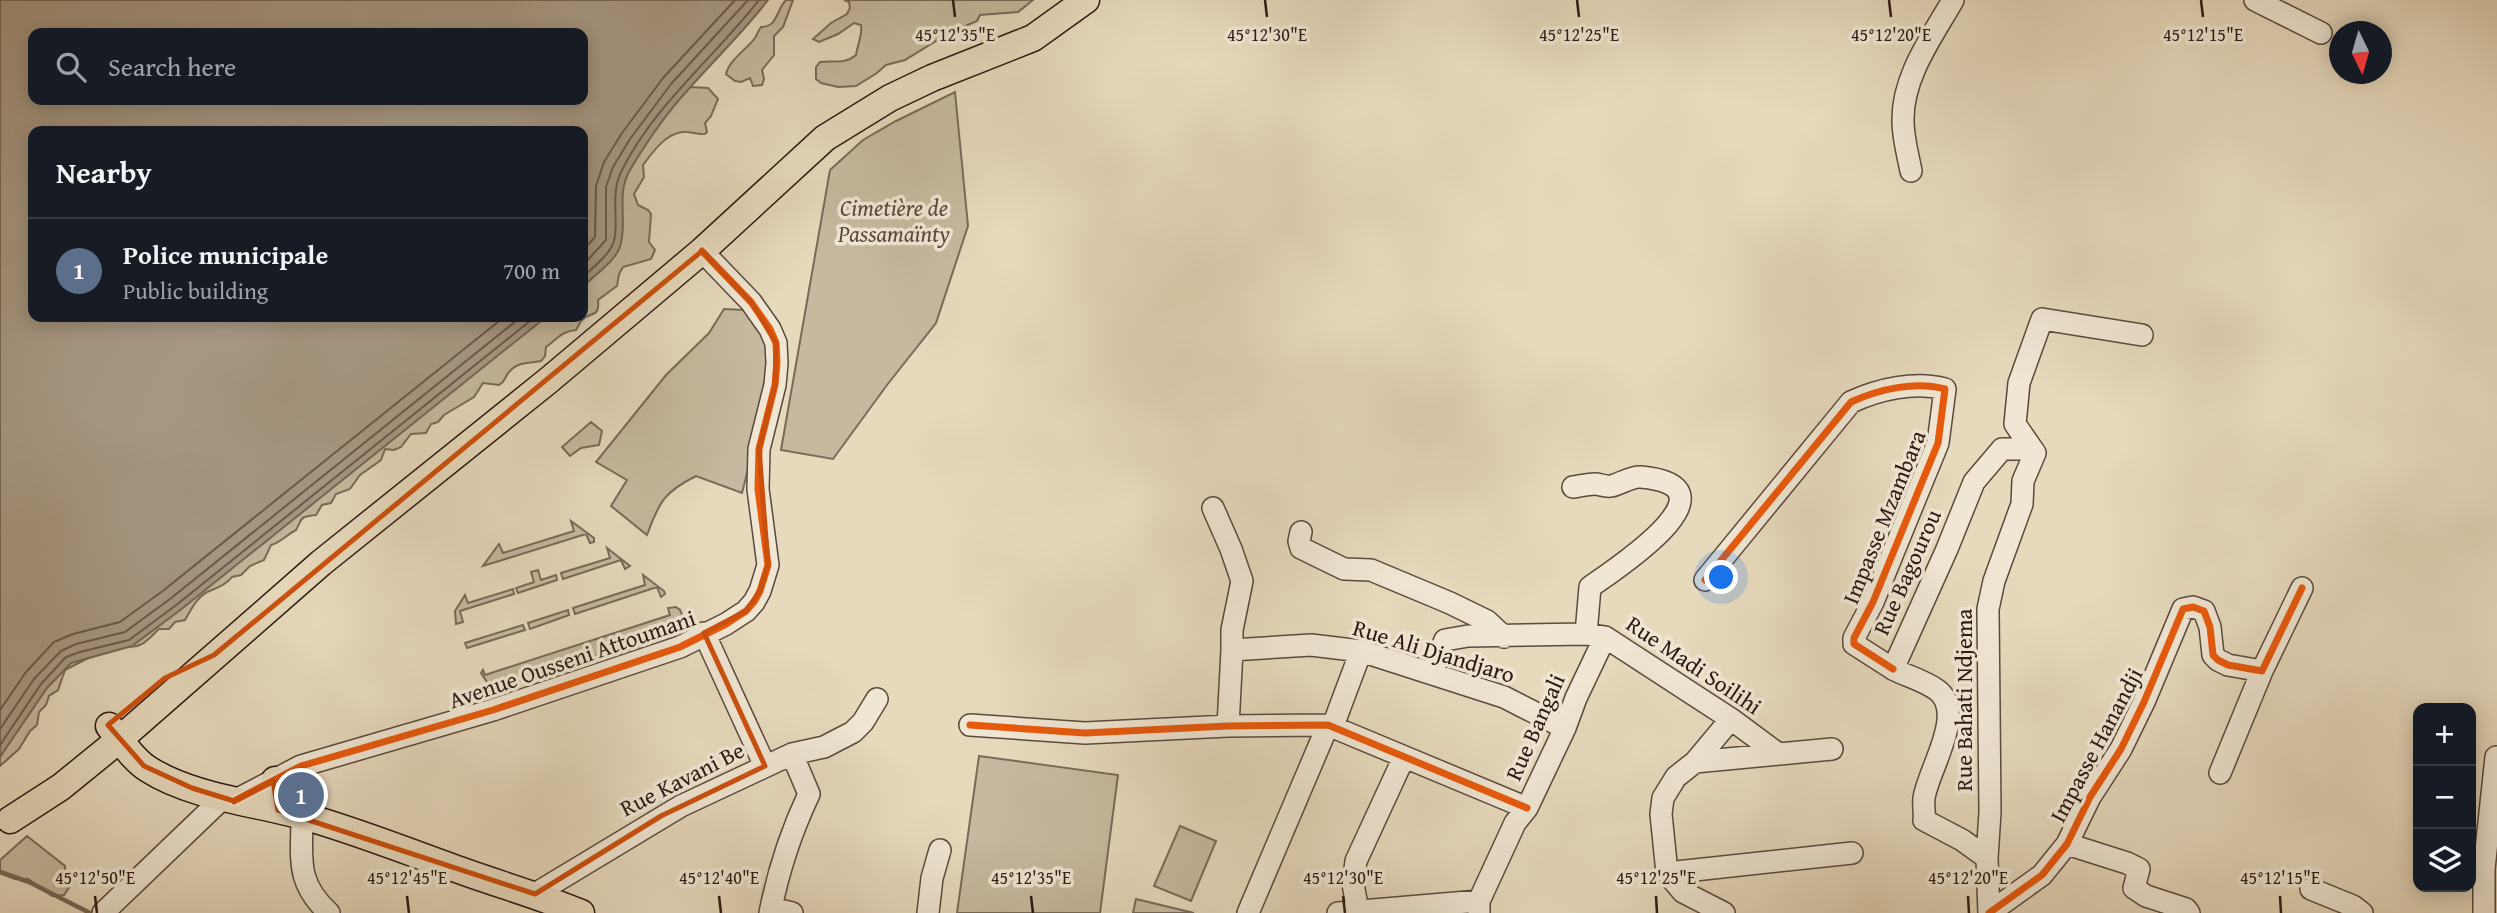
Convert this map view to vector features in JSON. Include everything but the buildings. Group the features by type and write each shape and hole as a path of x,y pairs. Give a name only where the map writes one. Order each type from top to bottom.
{"main road":[{"path":"5,826 61,787 165,678 186,665 214,655 321,563 534,392 702,251 838,128 921,83 1024,43 1046,30 1080,3"},
{"path":"114,732 149,770 192,788 363,835 472,875 535,894 581,913"},
{"path":"275,780 274,790 290,813"}],"street":[{"path":"1911,171 1903,122 1906,92 1917,62 1953,0"},
{"path":"2255,0 2321,33"},
{"name":"Avenue Ousseni Attoumani","path":"103,913 229,799 301,766 507,705 680,647 746,611 761,592 768,565 758,489 759,449 775,385 776,343 759,311 702,251"},
{"path":"2035,453 2015,424 2018,383 2042,319 2142,335"},
{"name":"Impasse Mzambara","path":"1705,580 1852,402 1867,395 1897,388 1921,386 1945,389 1938,443 1872,602 1854,638 1854,644 1893,669"},
{"name":"Rue Bagourou","path":"1987,858 1962,839 1924,820 1924,799 1948,727 1946,701 1938,691 1893,669 1947,549 1973,482 2002,449 2021,449 2035,453"},
{"name":"Rue Bahati Ndjema","path":"1989,913 1988,610 1994,581 2022,504 2023,481 2035,453"},
{"path":"1432,673 1445,640 1468,636 1596,636 1590,587 1650,543 1680,506 1680,492 1677,489 1659,481 1638,477 1609,486 1594,484 1573,487"},
{"path":"1213,508 1242,581 1233,630 1228,726"},
{"path":"1301,532 1301,548 1344,569 1371,570 1450,603 1487,621 1504,636"},
{"path":"2220,773 2262,671 2302,588"},
{"name":"Impasse Hanandji","path":"1989,913 2042,875 2067,844 2090,797 2121,749 2183,609 2193,607 2204,611 2210,627 2213,655 2218,660 2228,665 2262,671"},
{"name":"Rue Kavani Be","path":"535,894 661,816 765,765 704,634"},
{"name":"Rue Madi Soilihi","path":"1596,636 1731,719 1777,753"},
{"name":"Rue Bangali","path":"1479,907 1515,824 1527,808 1566,728 1596,636"},
{"name":"Rue Ali Djandjaro","path":"1232,650 1311,645 1361,651 1504,697 1566,728"},
{"path":"970,725 1085,733 1228,726 1328,725 1334,723 1361,651"},
{"path":"765,765 792,754 824,747 853,732 863,722 877,699"},
{"path":"1724,913 1683,892 1667,873 1661,814 1663,798 1676,777 1695,762 1731,719"},
{"path":"1328,725 1527,808"},
{"path":"1248,913 1328,725"},
{"path":"1695,762 1832,749"},
{"path":"792,754 809,794 795,825 770,910 792,913"},
{"path":"1404,757 1356,861 1348,912 1479,907"},
{"path":"2484,913 2484,869 2496,757"},
{"path":"290,813 304,878 315,900 329,913"},
{"path":"2067,844 2139,869 2134,888 2146,896 2186,908 2189,913"},
{"path":"928,913 932,878 940,849"},
{"path":"1667,873 1852,853"},
{"path":"2312,889 2353,906 2362,913"}],"highlighted area":[{"path":"702,251 751,302 776,343 775,385 759,449 768,565 760,591 746,611 704,633 765,766 661,816 535,894 278,810 273,781 234,801 192,788 144,766 108,725 165,678 214,655"}],"green space":[{"path":"786,0 793,0 783,27 774,36 774,55 762,70 762,85 753,86 750,78 741,82 735,81 726,74 731,64 755,38 761,27 774,21"},
{"path":"844,0 1033,0 1018,12 980,15 977,21 949,33 905,60 886,65 856,86 838,87 816,79 816,67 820,62 843,61 856,55 861,25 854,23 819,42 813,39 831,23 847,14 849,2"},
{"path":"690,87 708,88 718,99 705,123 705,134 682,132 664,140 643,165 644,177 634,194 638,205 651,214 649,242 655,250 651,259 623,267 617,286 598,300 596,312 588,316 588,126 583,126 583,105 588,105 588,99"},
{"name":"Cimetière de Passamaïnty","path":"955,92 968,226 936,323 833,459 781,450 830,170 863,140"},
{"path":"724,309 744,310 762,331 766,345 761,410 742,493 696,476 677,487 664,499 647,535 611,506 627,480 596,462 666,375 709,333"},
{"path":"361,322 581,322 576,330 563,334 546,347 541,361 516,366 499,385 483,383 474,397 431,424 426,433 411,434 401,447 394,450 385,449 381,460 360,475 350,489 336,494 331,503 322,505 316,515 304,517 296,530 271,545 264,560 203,595 185,620 175,622 169,629 159,629 141,645 127,646"},
{"path":"591,422 602,431 599,445 581,448 570,456 562,447"},
{"path":"571,521 594,538 594,542 590,543 586,534 483,566 499,544 503,553 574,531"},
{"path":"607,548 630,566 625,569 621,560 563,579 561,573 610,558"},
{"path":"538,570 541,580 556,575 557,580 518,593 516,588 534,582 531,572"},
{"path":"643,575 664,591 665,594 661,597 657,587 575,614 573,608 645,585"},
{"path":"513,589 514,594 460,611 463,622 456,624 455,611 465,595 468,603"},
{"path":"676,607 688,629 685,633 609,662 605,653 511,684 513,693 502,697 491,688 481,673 483,670 485,675 670,615 668,608"},
{"path":"568,610 569,615 530,629 528,623"},
{"path":"523,625 525,630 467,648 465,643"},
{"path":"0,642 94,655 65,670 58,690 49,696 46,705 39,712 37,725 19,749 0,766"},
{"path":"979,756 1118,775 1100,913 957,913"},
{"path":"1180,826 1216,841 1191,901 1154,886"},
{"path":"27,836 65,866 65,875 70,886 64,895 52,896 28,879 15,879 0,873 0,860"},
{"path":"1136,899 1194,913 1133,913"}],"water":[{"path":"0,0 768,0 678,101 630,170 624,188 623,234 619,249 611,261 588,282 588,126 28,126 28,322 540,322 132,646 71,663 47,688 0,757"}],"waterway":[{"path":"0,872 29,882 90,913"}],"cycle path":[{"path":"234,801 301,766 493,710 680,647 726,624 746,611 754,602 768,565 758,489 759,449 775,385 776,343 770,329 751,302 702,251"},
{"path":"1705,580 1851,402 1873,393 1909,386 1945,389 1938,443 1873,602 1854,638 1854,644 1893,669"},
{"path":"1989,913 2042,875 2067,844 2090,797 2121,749 2183,609 2193,607 2204,611 2210,627 2213,655 2218,660 2228,665 2262,671 2302,588"},
{"path":"970,725 1085,733 1228,726 1328,725 1527,808"}],"place":[{"name":"Police municipale","path":"301,795"}]}
